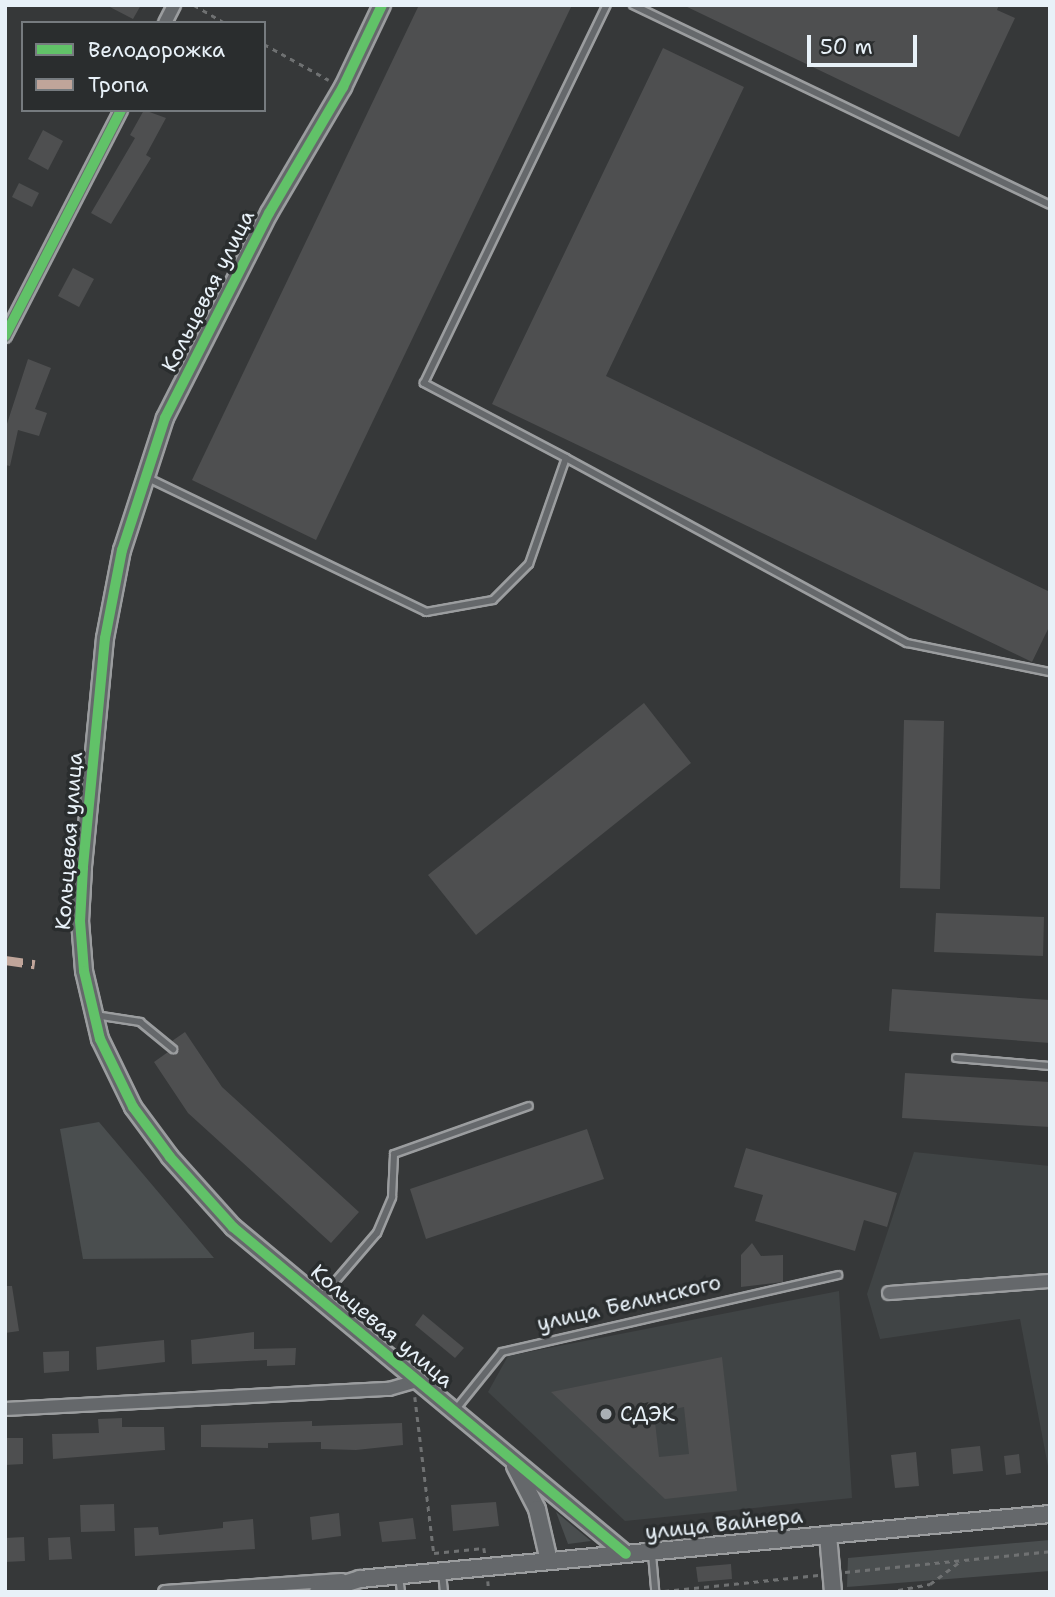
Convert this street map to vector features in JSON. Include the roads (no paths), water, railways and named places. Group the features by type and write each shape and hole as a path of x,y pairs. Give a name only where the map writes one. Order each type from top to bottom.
{"street":[{"path":"167,21 174,5"},
{"name":"Кольцевая улица","path":"382,5 342,87 269,213 171,406 115,578 101,675 80,921 93,1015 122,1088 164,1150 233,1227 626,1554"},
{"path":"5,336 120,112"},
{"path":"889,1293 1050,1281"},
{"path":"5,1409 390,1389 417,1381"},
{"name":"Кольцевая улица","path":"512,1461 537,1510 549,1561"},
{"name":"улица Вайнера","path":"165,1592 360,1579 400,1583 442,1571 1050,1514"},
{"path":"828,1535 833,1592"},
{"name":"улица Вайнера","path":"318,1592 360,1579"}],"lane":[{"path":"607,5 424,383 907,643 1050,672"},
{"path":"633,5 1050,205"},
{"path":"148,478 426,611 493,600 530,564 566,458"},
{"path":"93,1015 140,1022 173,1049"},
{"path":"956,1058 1050,1066"},
{"path":"319,1299 377,1233 392,1197 394,1154 528,1106"},
{"name":"улица Белинского","path":"454,1410 502,1352 838,1275"},
{"path":"651,1552 655,1592"},
{"path":"442,1571 444,1592"}],"place":[{"name":"СДЭК","path":"606,1414"}]}
